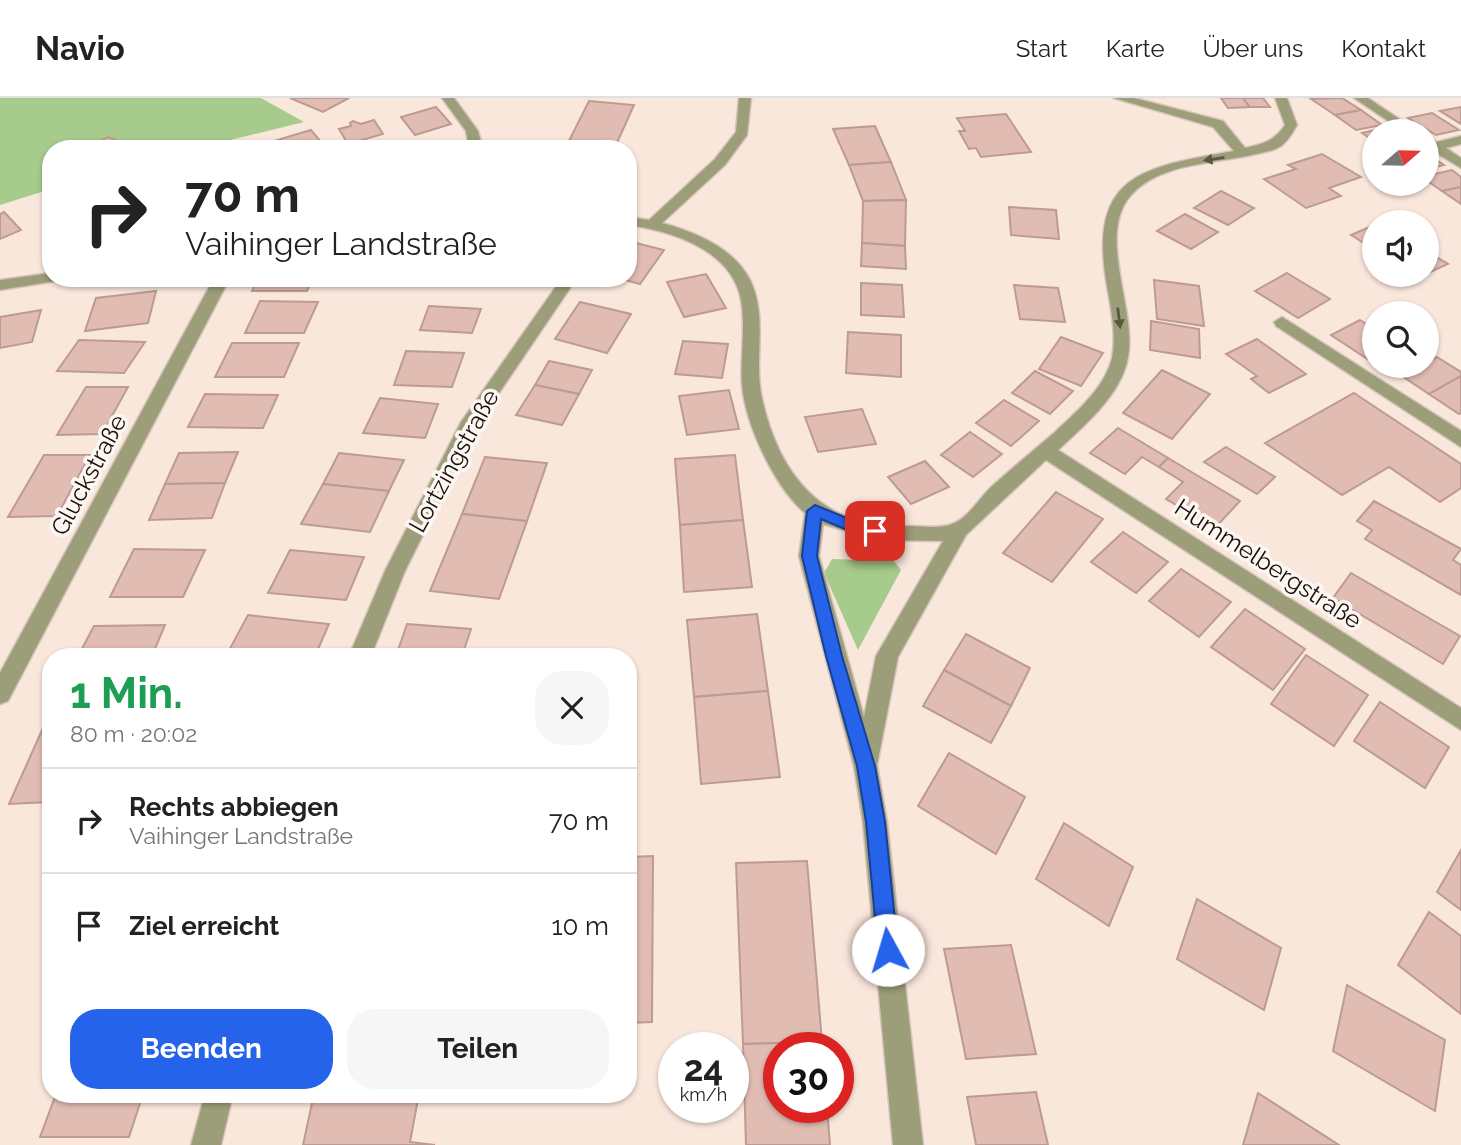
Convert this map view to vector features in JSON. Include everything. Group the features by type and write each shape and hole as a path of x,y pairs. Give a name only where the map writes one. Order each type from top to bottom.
{"street":[{"path":"448,98 472,131 474,140"},
{"path":"653,224 720,162 742,132 745,98"},
{"path":"1120,98 1218,124 1243,154"},
{"path":"866,766 887,656 959,530 999,491 1047,452 1111,383 1120,360 1122,341 1110,243 1112,210 1125,192 1144,177 1183,164 1243,154 1277,143 1291,125 1281,98"},
{"path":"1360,98 1392,119"},
{"path":"1439,143 1461,141"},
{"path":"1439,150 1461,164"},
{"path":"637,222 653,224 688,237 721,255 743,279 751,314 751,391 771,451 791,482 815,511 852,526 898,536 959,530"},
{"path":"0,285 42,279"},
{"name":"Gluckstraße","path":"0,694 217,287"},
{"name":"Lortzingstraße","path":"363,648 395,571 470,422 564,287"},
{"path":"1282,322 1461,440"},
{"name":"Hummelbergstraße","path":"1047,452 1461,720"},
{"path":"815,511 809,556 866,766 876,822 908,1145"},
{"path":"206,1145 217,1103"}],"green space":[{"path":"0,98 261,98 304,122 230,140 42,140 42,192 0,205"},
{"path":"832,559 894,561 901,570 858,650 824,573"}],"building":[{"path":"290,98 349,98 323,112"},
{"path":"1221,98 1243,98 1250,107 1228,108"},
{"path":"1243,98 1263,98 1270,107 1250,107"},
{"path":"1342,98 1361,110 1335,115 1311,99"},
{"path":"589,101 634,105 618,140 570,140"},
{"path":"436,107 451,124 415,135 401,117"},
{"path":"1461,107 1461,124 1440,111"},
{"path":"1361,110 1374,119 1362,119 1362,129 1356,130 1335,115"},
{"path":"1432,113 1459,130 1439,134 1439,119 1408,118"},
{"path":"1006,114 1031,152 981,157 976,148 969,149 959,131 965,131 957,118"},
{"path":"374,120 383,134 362,140 346,140 339,129 351,126 353,121 361,124"},
{"path":"875,126 891,162 849,165 833,129"},
{"path":"311,130 319,140 277,140"},
{"path":"1322,154 1361,177 1329,188 1341,196 1306,208 1264,179 1296,169 1288,165"},
{"path":"891,162 906,200 863,201 849,165"},
{"path":"1452,170 1461,177 1461,187 1442,191 1439,189 1439,173"},
{"path":"1461,187 1461,204 1442,191"},
{"path":"1221,191 1254,208 1228,225 1194,208"},
{"path":"906,200 905,246 862,243 863,201"},
{"path":"1009,207 1056,210 1059,239 1011,235"},
{"path":"4,212 21,230 0,239 0,214"},
{"path":"1185,214 1218,232 1191,249 1157,231"},
{"path":"1362,230 1362,242 1351,235"},
{"path":"637,243 664,250 640,284 637,283"},
{"path":"862,243 905,246 906,269 861,266"},
{"path":"1439,259 1448,264 1439,268"},
{"path":"1287,273 1330,299 1298,318 1255,291"},
{"path":"706,274 726,308 684,317 667,282"},
{"path":"1154,280 1199,286 1204,326 1157,319"},
{"path":"861,283 902,285 904,317 861,315"},
{"path":"1014,285 1058,288 1065,322 1020,319"},
{"path":"254,287 309,287 307,291 252,291"},
{"path":"156,291 148,323 85,331 96,298"},
{"path":"260,301 318,302 304,333 245,333"},
{"path":"580,302 631,314 607,353 555,339"},
{"path":"429,306 481,309 472,333 420,330"},
{"path":"41,310 32,342 0,348 0,317"},
{"path":"1151,321 1199,329 1200,358 1150,350"},
{"path":"1362,321 1362,355 1331,335"},
{"path":"848,332 901,335 901,377 846,373"},
{"path":"1061,337 1103,353 1081,386 1039,369"},
{"path":"1257,339 1306,374 1269,393 1251,379 1257,376 1226,354"},
{"path":"79,340 145,342 124,373 57,371"},
{"path":"683,341 728,344 722,378 675,374"},
{"path":"232,343 299,343 284,377 215,377"},
{"path":"406,351 464,353 452,387 394,385"},
{"path":"1439,358 1461,372 1461,376 1429,394 1405,378 1439,378"},
{"path":"549,361 592,370 579,394 535,385"},
{"path":"1162,370 1210,394 1172,439 1123,413"},
{"path":"1035,371 1073,391 1050,414 1012,393"},
{"path":"1461,376 1461,413 1459,414 1429,394"},
{"path":"535,385 579,394 562,425 516,415"},
{"path":"86,387 128,387 102,434 57,435"},
{"path":"729,390 739,429 687,435 679,396"},
{"path":"1354,393 1461,464 1461,488 1440,502 1389,467 1342,495 1265,443"},
{"path":"205,394 278,395 263,428 188,427"},
{"path":"380,398 438,404 425,438 363,433"},
{"path":"1004,400 1039,421 1011,446 976,423"},
{"path":"862,409 876,444 818,452 805,417"},
{"path":"1118,428 1168,458 1159,467 1142,457 1125,474 1090,453"},
{"path":"970,432 1002,454 973,477 941,455"},
{"path":"1226,447 1275,477 1257,494 1204,462"},
{"path":"238,452 225,483 165,484 179,453"},
{"path":"339,453 404,460 389,491 323,484"},
{"path":"44,455 90,455 57,516 8,517"},
{"path":"735,455 743,520 680,525 675,459"},
{"path":"485,457 547,463 527,521 462,514"},
{"path":"1168,458 1240,501 1215,528 1166,499 1183,482 1159,467"},
{"path":"925,461 949,487 911,504 888,477"},
{"path":"225,483 212,518 149,520 165,484"},
{"path":"323,484 389,491 370,532 301,524"},
{"path":"1056,492 1103,519 1052,582 1003,553"},
{"path":"1374,501 1461,549 1453,560 1461,565 1461,595 1365,539 1372,530 1357,521"},
{"path":"462,514 527,521 499,599 430,591"},
{"path":"743,520 752,587 684,592 680,525"},
{"path":"1123,532 1168,562 1136,593 1091,562"},
{"path":"134,549 205,550 183,597 110,597"},
{"path":"290,550 364,557 346,600 268,593"},
{"path":"1181,569 1231,602 1199,637 1149,601"},
{"path":"1351,573 1460,636 1443,664 1333,598"},
{"path":"1245,609 1305,649 1273,690 1211,647"},
{"path":"757,614 768,691 694,697 687,620"},
{"path":"248,615 329,624 318,648 230,648"},
{"path":"407,624 471,629 465,648 399,648"},
{"path":"165,625 155,648 82,648 94,626"},
{"path":"966,634 1030,668 1011,706 944,670"},
{"path":"1306,655 1368,695 1334,746 1271,704"},
{"path":"944,670 1011,706 991,743 923,706"},
{"path":"768,691 780,777 701,784 694,697"},
{"path":"1380,702 1449,747 1425,788 1354,741"},
{"path":"42,730 42,802 9,804"},
{"path":"949,753 1025,797 996,854 918,806"},
{"path":"1064,823 1133,867 1109,926 1036,879"},
{"path":"1461,850 1461,910 1437,892"},
{"path":"653,856 652,1022 637,1023 637,857"},
{"path":"807,861 821,1032 763,1032 763,1043 749,1044 749,1032 743,1032 736,863"},
{"path":"1197,899 1281,948 1264,1010 1177,959"},
{"path":"1429,912 1461,936 1461,1014 1398,965"},
{"path":"1011,945 1036,1054 966,1059 944,949"},
{"path":"1347,985 1445,1040 1435,1111 1333,1051"},
{"path":"763,1043 763,1123 828,1123 830,1145 746,1145 745,1123 749,1123 749,1044"},
{"path":"1036,1092 1048,1145 976,1145 967,1097"},
{"path":"1258,1093 1339,1145 1243,1145"},
{"path":"53,1103 140,1103 129,1137 40,1137"},
{"path":"312,1103 417,1103 410,1142 435,1145 303,1145"}],"route":[{"path":"875,531 852,526 815,511 809,556 866,766 876,822 888,950"}]}
